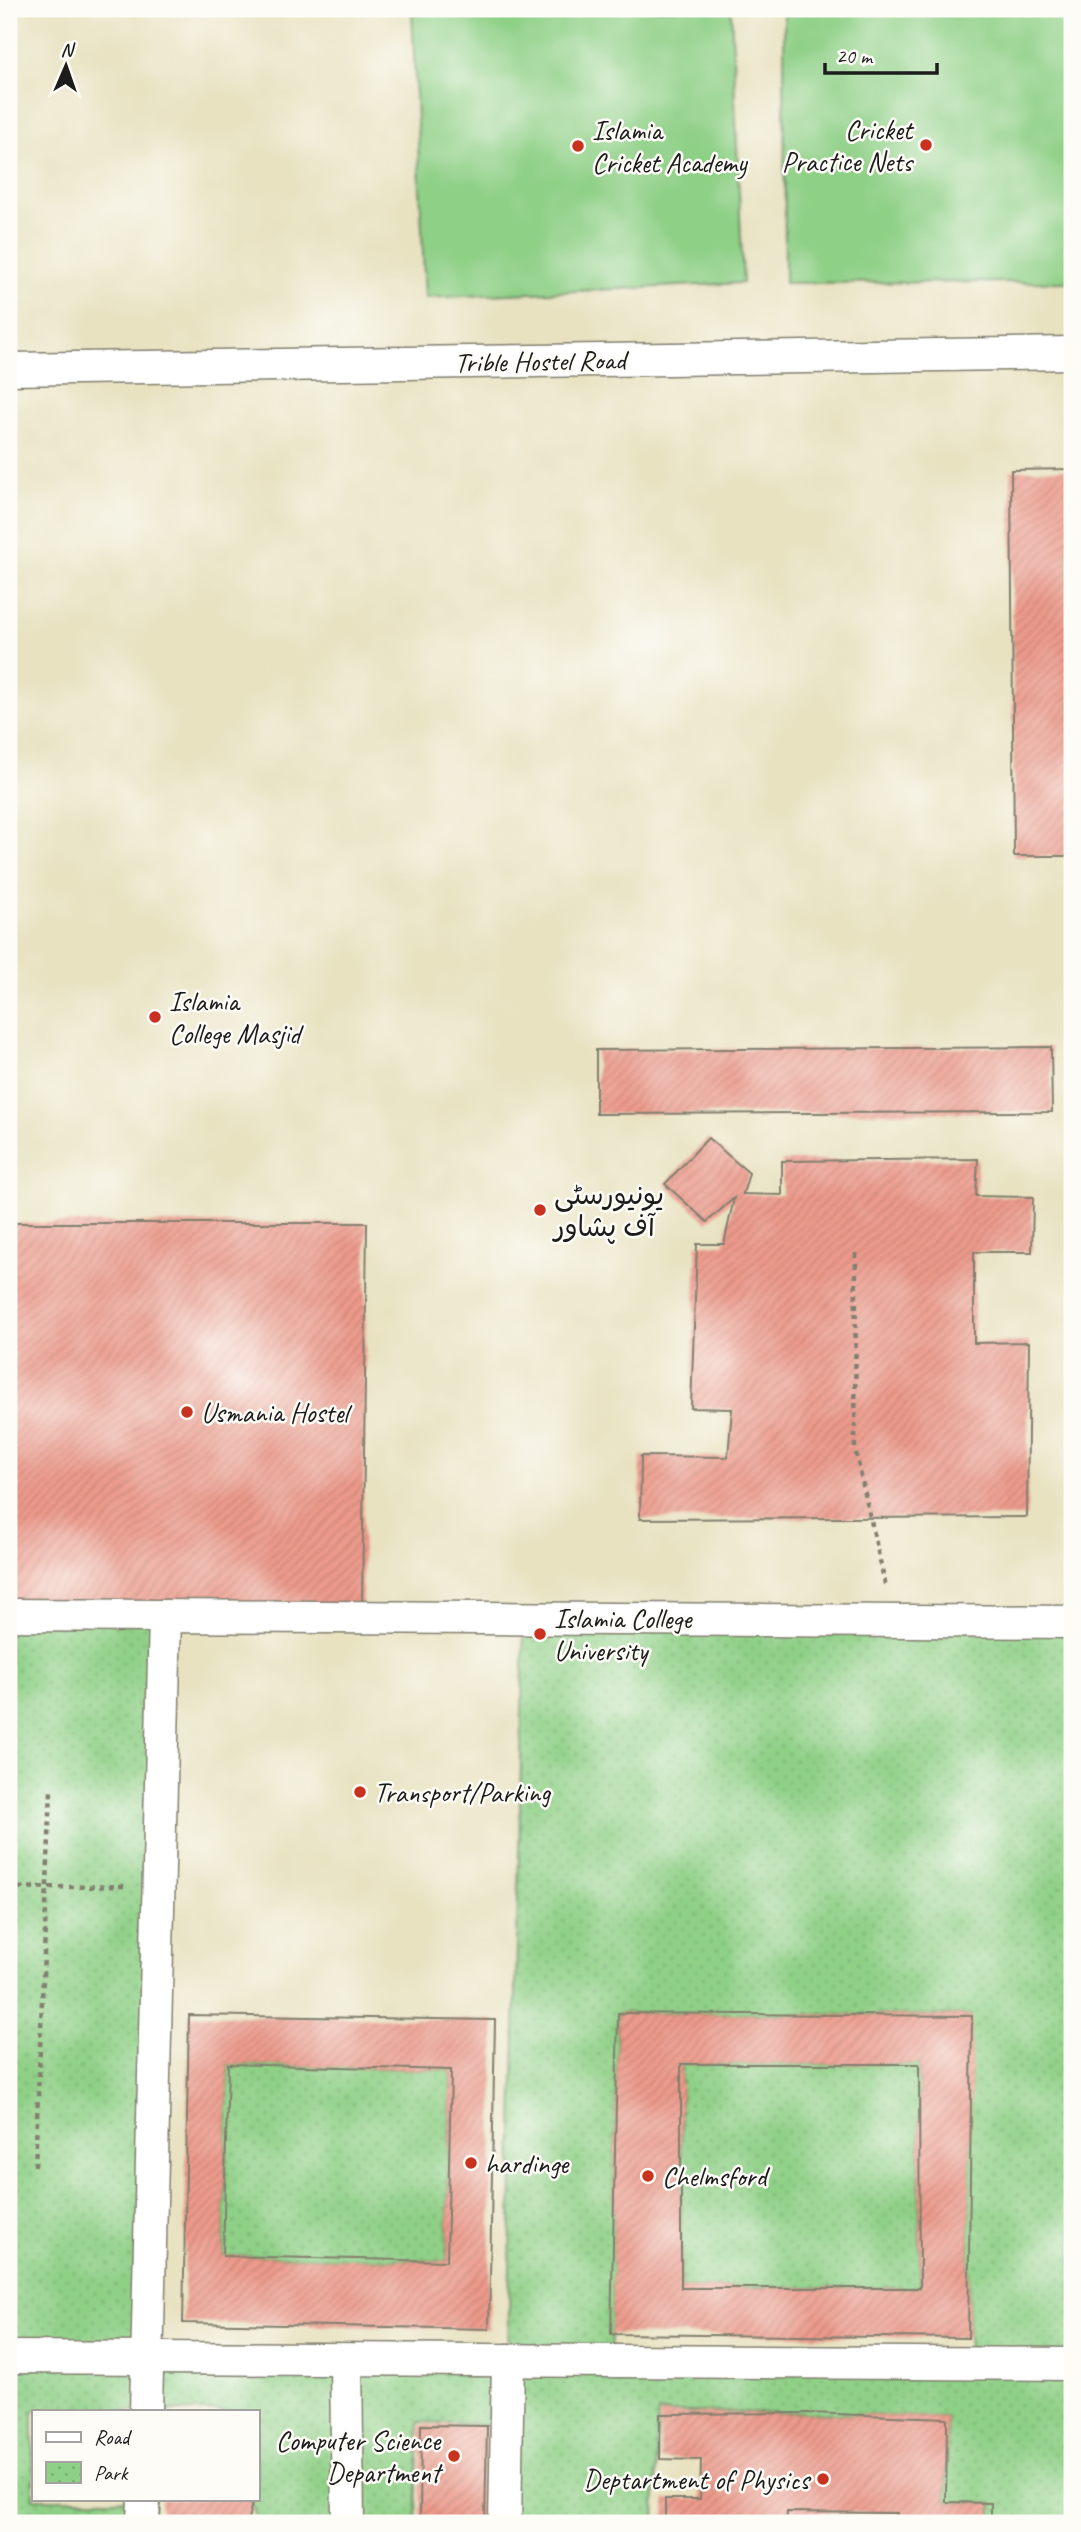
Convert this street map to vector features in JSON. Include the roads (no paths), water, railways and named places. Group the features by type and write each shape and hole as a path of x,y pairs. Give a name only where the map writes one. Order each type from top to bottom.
{"street":[{"name":"Trible Hostel Road","path":"9,369 1072,353"},
{"path":"9,1615 1072,1622"},
{"path":"146,2410 165,1616"},
{"path":"9,2357 1072,2364"},
{"path":"346,2360 348,2523"},
{"path":"505,2523 508,2360"},
{"path":"143,2523 144,2500"}],"place":[{"name":"Cricket Practice Nets","path":"926,145"},
{"name":"Islamia Cricket Academy","path":"578,146"},
{"name":"Islamia College Masjid","path":"155,1017"},
{"name":"یونیورسٹی آف پشاور","path":"540,1210"},
{"name":"Usmania Hostel","path":"187,1412"},
{"name":"Islamia College University","path":"540,1634"},
{"name":"Transport/Parking","path":"360,1792"},
{"name":"hardinge","path":"471,2163"},
{"name":"Chelmsford","path":"648,2176"},
{"name":"Computer Science Department","path":"454,2456"},
{"name":"Deptartment of Physics","path":"823,2479"}]}
